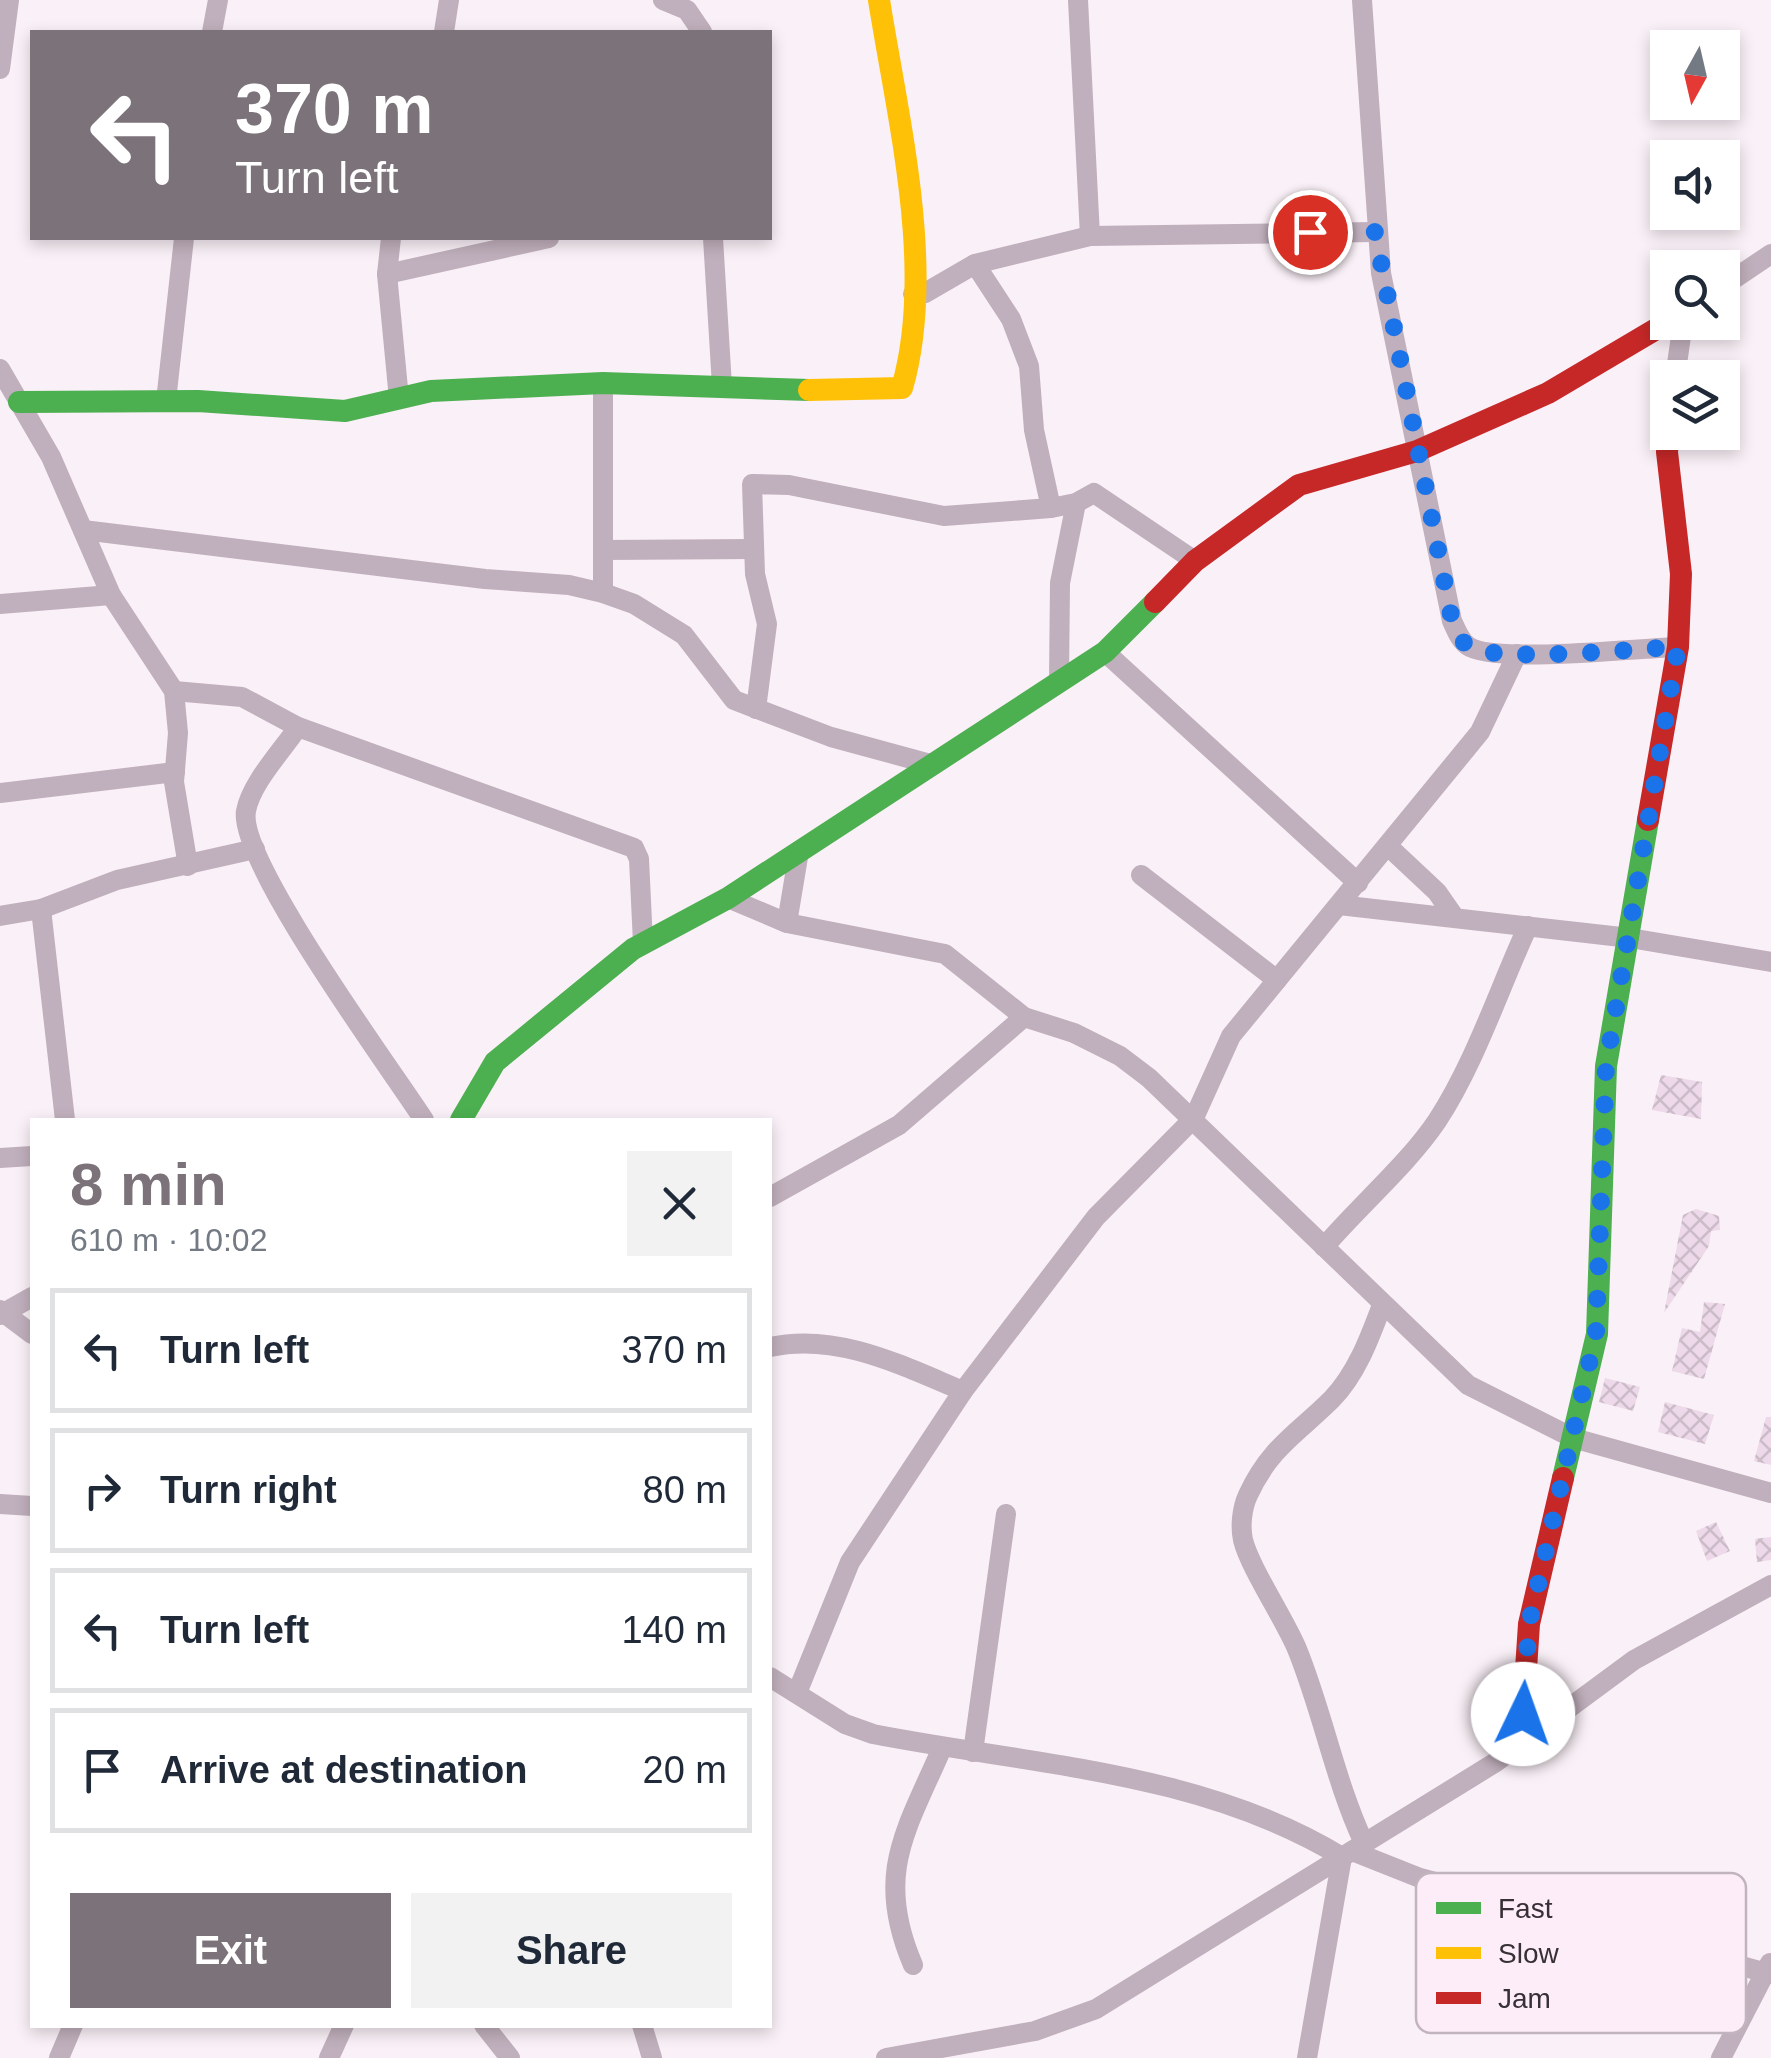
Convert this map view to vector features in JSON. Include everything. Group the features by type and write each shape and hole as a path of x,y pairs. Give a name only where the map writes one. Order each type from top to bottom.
{"street":[{"path":"0,69 9,0"},
{"path":"212,30 218,0"},
{"path":"444,30 450,0"},
{"path":"663,0 687,10 701,30"},
{"path":"19,402 166,401 345,410 431,391 604,383 872,392 902,388 912,346 913,294 903,144 879,0"},
{"path":"1078,0 1090,236"},
{"path":"1362,0 1375,232 1452,620 1468,646 1518,654 1678,647"},
{"path":"913,294 925,292 974,264 1090,236 1375,232"},
{"path":"166,401 184,240"},
{"path":"391,240 387,274 399,399"},
{"path":"387,274 539,240"},
{"path":"713,240 722,386"},
{"path":"1740,275 1771,254"},
{"path":"974,264 1011,319 1028,366 1034,430 1051,508"},
{"path":"461,1118 496,1062 642,943 728,898 1105,652 1194,561 1299,485 1417,450 1548,393 1650,333"},
{"path":"0,369 50,457 111,595 174,691 175,772 188,866"},
{"path":"603,593 604,383"},
{"path":"1521,1744 1529,1624 1596,1334 1606,1066 1678,647 1681,574 1667,450"},
{"path":"756,708 767,624 749,492 758,482 944,516 1051,508 1076,503 1094,492 1194,561"},
{"path":"1059,680 1062,567 1076,503"},
{"path":"82,530 485,579 569,585 603,593 634,604 684,635 723,691 830,736 930,764"},
{"path":"605,550 754,549"},
{"path":"0,604 111,595"},
{"path":"1105,652 1358,883"},
{"path":"796,1694 850,1562 963,1391 1096,1218 1194,1118 1232,1036 1480,732 1518,654"},
{"path":"174,691 242,697 298,727 634,848 639,859 642,943"},
{"path":"298,727 248,805 245,816 255,849 277,898 423,1118"},
{"path":"0,793 175,772"},
{"path":"1388,848 1438,892 1453,915"},
{"path":"0,916 41,909 116,880 255,849"},
{"path":"788,923 799,851"},
{"path":"1141,875 1276,980"},
{"path":"728,898 788,923 945,954 1024,1017 1074,1034 1120,1056 1194,1118 1468,1385 1573,1438 1771,1493"},
{"path":"1339,905 1369,912 1453,915 1630,938 1771,962"},
{"path":"41,909 65,1118"},
{"path":"1324,1247 1378,1184 1413,1152 1438,1118 1528,926"},
{"path":"772,1197 899,1125 1024,1017"},
{"path":"0,1158 30,1156"},
{"path":"30,1298 1,1312 30,1333"},
{"path":"1307,2058 1352,1851 1346,1804 1312,1688 1285,1622 1248,1552 1242,1521 1246,1498 1286,1437 1334,1397 1350,1374 1382,1305"},
{"path":"772,1347 827,1344 852,1349 963,1391"},
{"path":"0,1504 30,1506"},
{"path":"973,1752 1006,1514"},
{"path":"886,2058 1071,2021 1521,1744 1634,1660 1771,1585"},
{"path":"772,1678 845,1724 942,1748 1128,1778 1228,1802 1416,1875"},
{"path":"914,1965 897,1926 896,1858 942,1748"},
{"path":"1746,2011 1769,1969"},
{"path":"59,2058 72,2028"},
{"path":"329,2058 343,2028"},
{"path":"486,2028 510,2058"},
{"path":"643,2028 652,2058"},
{"path":"1720,2058 1734,2033"}],"building":[{"path":"1661,1075 1702,1082 1701,1119 1652,1110"},
{"path":"1696,1209 1719,1216 1720,1230 1711,1231 1709,1246 1664,1313 1683,1215"},
{"path":"1704,1302 1725,1304 1704,1379 1672,1371 1682,1328 1700,1332"},
{"path":"1605,1378 1640,1387 1633,1411 1599,1402"},
{"path":"1665,1402 1714,1415 1705,1444 1658,1432"},
{"path":"1766,1417 1771,1417 1771,1465 1754,1461"},
{"path":"1716,1522 1730,1551 1707,1561 1696,1531"},
{"path":"1771,1537 1771,1560 1757,1562 1755,1539"}],"traffic: fast":[{"path":"19,402 198,401 345,411 431,391 603,383 809,390"},
{"path":"462,1118 495,1062 633,949 728,898 1105,652 1155,602"},
{"path":"1563,1478 1597,1334 1606,1066 1648,820"}],"traffic: slow":[{"path":"809,390 902,388 912,342 915,245 904,144 879,0"}],"traffic: jam":[{"path":"1155,602 1195,561 1299,485 1417,451 1548,393 1650,333"},
{"path":"1648,820 1678,647 1681,574 1667,450"},
{"path":"1521,1744 1529,1624 1563,1478"}],"route":[{"path":"1310,232 1375,232 1380,273 1452,620 1460,638 1482,652 1518,654 1678,647 1606,1066 1601,1130 1601,1293 1596,1334 1529,1624 1523,1714"}]}
